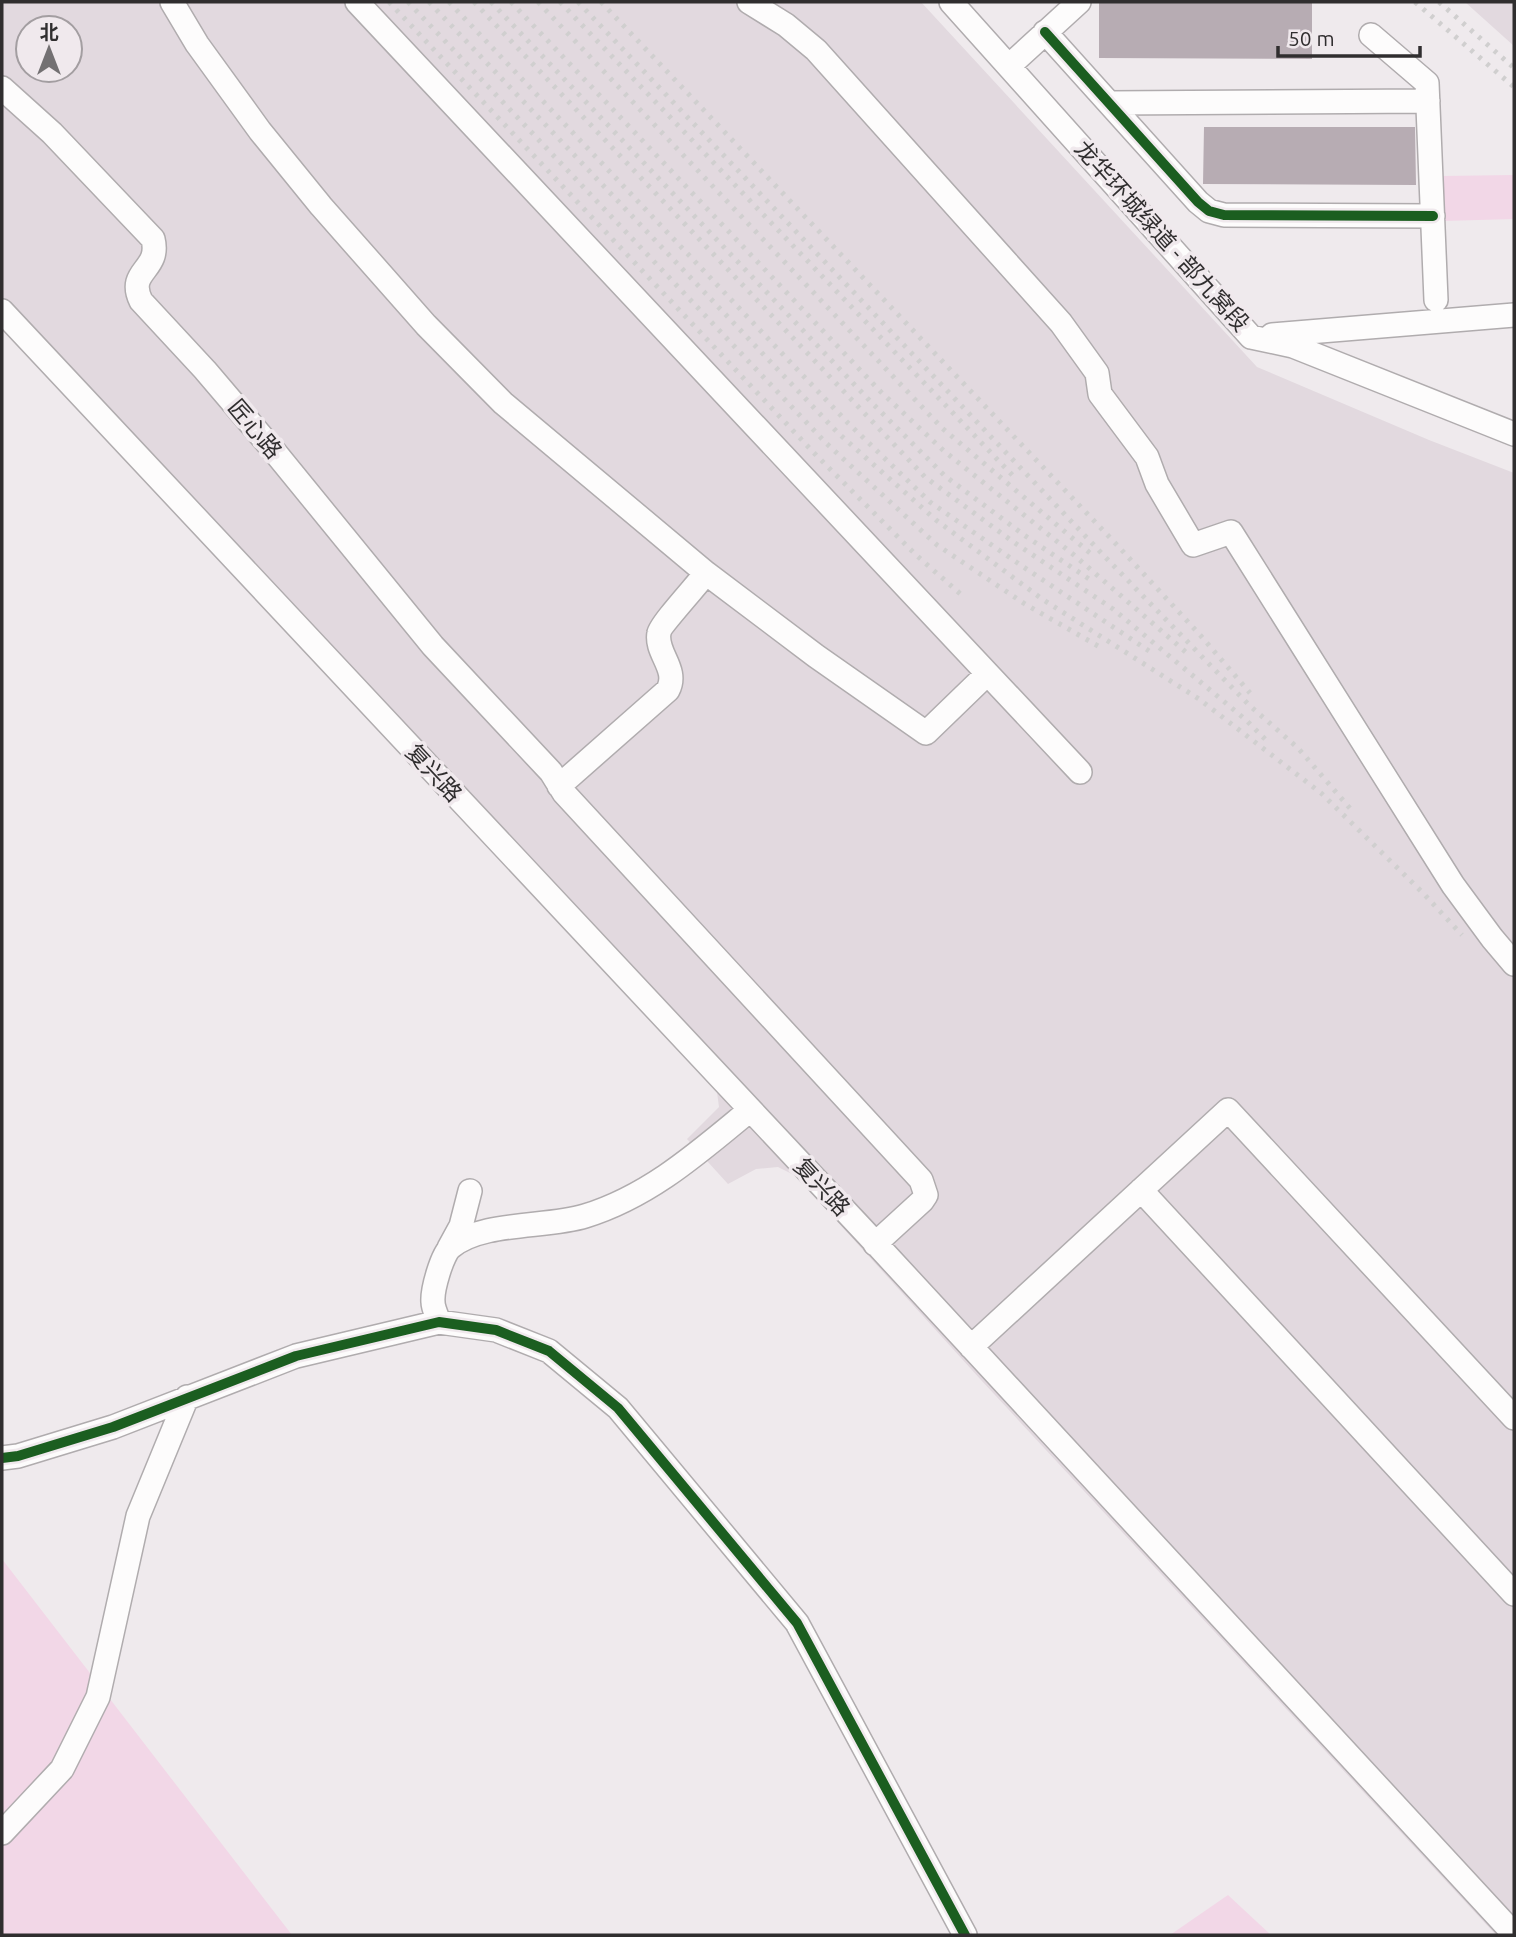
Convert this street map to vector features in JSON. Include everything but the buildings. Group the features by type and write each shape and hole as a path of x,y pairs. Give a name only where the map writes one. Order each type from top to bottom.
{"street":[{"path":"172,2 197,44 260,131 321,206 426,325 503,402 706,573 816,656 926,733 987,674"},
{"path":"357,2 1080,772"},
{"path":"749,2 786,25 816,50 1061,323 1097,373 1100,394 1147,457 1157,484 1193,545 1231,532 1453,885 1514,964"},
{"name":"龙华环城绿道 - 部九窝段","path":"951,2 1251,337 1514,315"},
{"path":"1009,66 1079,2"},
{"path":"1045,32 1209,211 1224,215 1433,216"},
{"path":"1370,35 1427,83 1436,300"},
{"name":"匠心路","path":"2,88 52,134 153,239 156,250 135,289 141,301 257,430 433,646 555,779"},
{"path":"1109,103 1428,101"},
{"name":"复兴路","path":"2,311 871,1239 1514,1934"},
{"path":"1251,337 1293,346 1514,434"},
{"path":"706,573 659,629 659,644 672,677 668,690 555,779 921,1180 926,1195 922,1201 871,1239"},
{"path":"449,1248 476,1234 582,1217 622,1203 652,1186 699,1152 750,1110"},
{"path":"971,1347 1228,1110 1514,1418"},
{"path":"1142,1190 1514,1594"},
{"path":"439,1322 433,1301 437,1276 461,1226 470,1191"},
{"path":"2,1458 18,1456 113,1427 296,1356 439,1322 496,1330 550,1351 618,1408 797,1623 965,1935"},
{"path":"2,1833 62,1769 98,1698 138,1516 187,1397"}],"shaded area":[{"path":"2,2 921,2 1257,367 1514,473 1514,1935 1496,1935 981,1380 796,1176 778,1167 756,1169 728,1184 687,1139 719,1107 717,1092 561,919 229,571 2,326"},
{"path":"1465,2 1514,2 1514,46"},
{"path":"1514,175 1514,219 1443,221 1442,176"},
{"path":"2,1559 292,1935 2,1935"},
{"path":"1228,1895 1271,1935 1170,1935"}],"railway":[{"path":"389,2 815,454 916,555 964,597"},
{"path":"408,2 826,443 937,545 1025,604 1098,646"},
{"path":"429,2 838,433 936,520 1042,599 1199,699 1321,793 1462,935"},
{"path":"449,2 848,423 930,502 1149,651"},
{"path":"474,2 925,477 1012,541 1113,609 1246,720 1270,744"},
{"path":"491,2 871,402 945,476 1089,579"},
{"path":"511,2 881,392 944,451 1074,555 1188,654"},
{"path":"538,2 942,428 1090,553"},
{"path":"560,2 1017,480"},
{"path":"578,2 1109,561 1249,705 1298,748 1354,813"},
{"path":"601,2 1117,545 1250,693"},
{"path":"1415,2 1514,87"},
{"path":"1439,2 1514,68"}],"cycle path":[{"path":"1045,32 1209,211 1224,215 1433,216"},
{"path":"2,1458 18,1456 113,1427 296,1356 439,1322 496,1330 549,1351 618,1408 797,1623 965,1935"}]}
